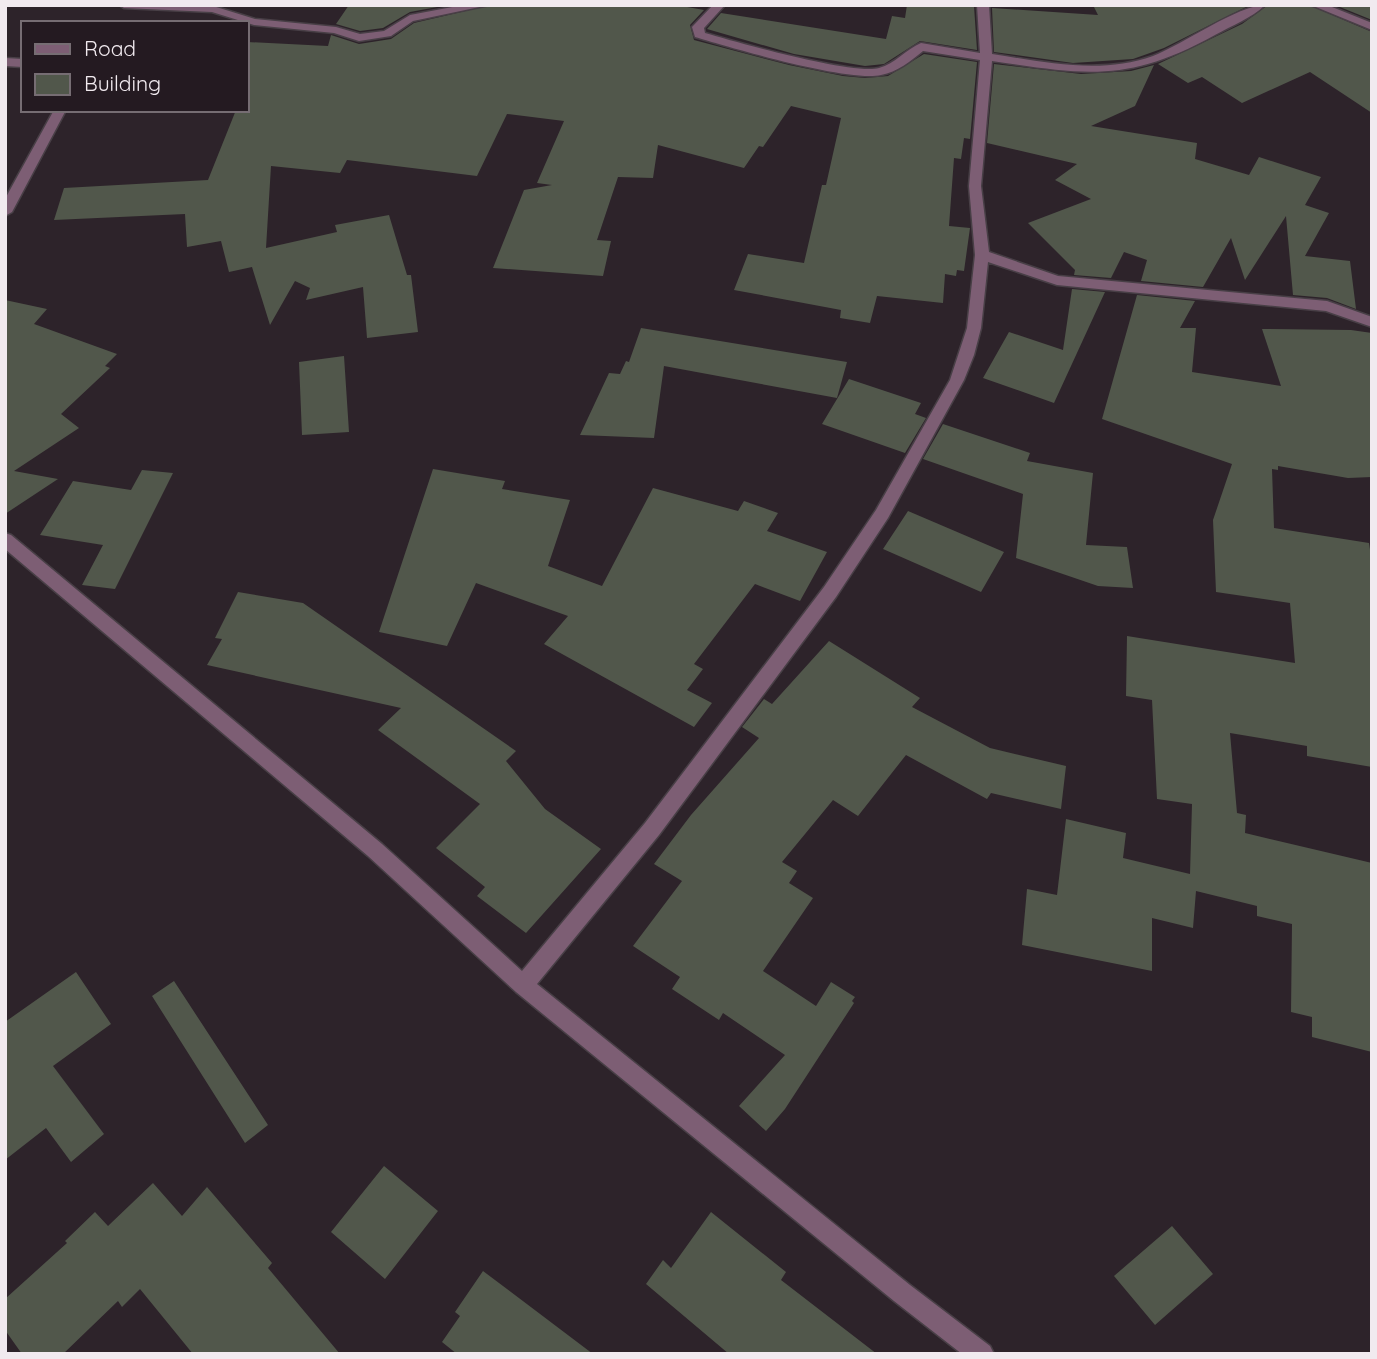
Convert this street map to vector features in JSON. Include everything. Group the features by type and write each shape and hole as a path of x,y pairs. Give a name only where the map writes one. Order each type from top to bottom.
{"street":[{"path":"124,5 214,7 254,22 337,30 359,38 387,34 410,18 484,5"},
{"path":"720,5 698,27 699,35 838,67 877,73 914,55 921,47 1057,66 1112,68 1140,64 1196,40 1260,5"},
{"path":"523,985 652,828 830,592 882,514 957,380 974,328 982,255 975,186 986,57 983,5"},
{"path":"1316,5 1372,27"},
{"path":"193,21 214,7"},
{"path":"5,212 59,112"},
{"path":"982,255 1057,280 1327,306 1372,322"},
{"path":"5,538 375,850 523,985 902,1293 982,1354"}],"building":[{"path":"349,5 448,5 410,12 383,28 360,31 336,24"},
{"path":"491,5 676,5 704,10 690,25 694,40 843,76 888,76 924,54 977,62 970,139 964,138 961,159 954,158 949,226 970,228 964,271 957,270 956,276 945,274 943,303 877,296 870,323 840,318 841,310 734,290 748,254 804,263 841,118 791,106 763,147 759,146 744,168 658,145 653,178 618,177 597,240 611,241 603,276 493,268 524,190 552,185 537,183 564,121 507,114 477,176 347,160 340,173 271,166 266,248 337,232 335,225 389,215 407,275 411,275 418,332 367,338 363,287 306,300 310,288 295,281 270,325 252,267 229,272 221,241 187,247 185,214 54,220 64,188 208,180 235,112 248,112 248,42 328,46 331,35 359,44 391,39 414,23"},
{"path":"907,5 974,6 977,50 920,41 884,64 865,66 794,54 707,29 721,13 886,39 892,16 905,18"},
{"path":"1093,5 1250,5 1164,48 1133,59 1073,63 994,52 992,8 1098,15"},
{"path":"1268,5 1309,5 1372,32 1372,113 1310,72 1242,103 1202,77 1188,83 1158,64 1242,24"},
{"path":"1335,5 1372,5 1372,20"},
{"path":"994,64 1081,74 1131,71 1154,65 1135,106 1091,126 1197,143 1195,159 1249,175 1259,157 1321,177 1305,205 1329,213 1305,256 1350,261 1356,309 1327,298 1293,295 1286,216 1245,280 1231,238 1203,287 1141,281 1147,260 1124,252 1111,278 1074,275 1075,270 1028,223 1091,199 1055,180 1077,164 987,143"},
{"path":"1072,289 1105,292 1054,403 983,378 1009,332 1063,350"},
{"path":"1137,295 1195,301 1180,328 1196,328 1192,372 1281,386 1262,329 1351,330 1372,333 1372,477 1348,478 1278,466 1278,470 1272,469 1274,528 1369,543 1372,563 1372,767 1307,756 1307,746 1230,733 1237,813 1246,815 1245,833 1372,863 1372,1052 1312,1037 1312,1017 1291,1012 1292,924 1257,916 1257,906 1196,891 1193,928 1152,918 1152,971 1022,945 1027,889 1057,895 1066,819 1126,833 1123,858 1190,874 1192,804 1157,799 1152,700 1126,696 1127,636 1295,663 1290,603 1216,592 1213,520 1232,464 1102,419"},
{"path":"5,300 47,309 34,324 117,354 105,366 110,368 61,414 79,428 14,471 58,479 5,514"},
{"path":"641,328 847,362 837,398 664,366 654,438 580,435 609,373 620,374 626,361 629,362"},
{"path":"344,356 349,432 302,435 299,362"},
{"path":"849,379 921,403 915,414 926,418 905,453 822,424"},
{"path":"943,424 1030,453 1027,461 1093,473 1086,545 1127,547 1133,588 1098,586 1016,558 1023,494 923,459"},
{"path":"433,469 505,481 502,489 570,500 548,566 602,586 653,488 738,511 744,501 778,513 767,531 827,552 800,601 755,584 694,664 703,669 687,690 712,703 694,727 544,644 568,616 476,583 447,646 379,632"},
{"path":"142,470 173,473 115,589 82,585 103,545 40,535 73,481 131,490"},
{"path":"908,511 1004,552 981,592 883,549"},
{"path":"238,592 303,603 516,751 506,761 545,809 601,849 526,933 477,896 485,887 436,848 480,804 378,730 401,708 207,665 222,639 215,638"},
{"path":"829,641 920,698 912,707 990,748 1066,766 1061,809 991,793 987,799 906,755 858,816 833,800 782,862 797,871 789,883 813,898 763,971 816,1006 831,982 855,997 852,1001 854,1003 785,1109 766,1131 739,1106 785,1055 723,1013 719,1020 672,989 680,977 633,946 682,881 654,864 691,815 759,738 742,727 764,699 772,704"},
{"path":"76,972 111,1024 53,1066 104,1134 71,1162 46,1128 5,1160 5,1022"},
{"path":"174,981 268,1125 245,1143 152,996"},
{"path":"384,1166 438,1211 385,1279 331,1232"},
{"path":"153,1183 182,1216 207,1187 272,1263 268,1268 340,1354 193,1354 140,1289 122,1307 118,1301 63,1354 22,1354 5,1330 5,1299 67,1243 65,1241 95,1212 108,1226"},
{"path":"711,1212 786,1272 781,1280 877,1354 729,1354 646,1284 663,1260 671,1268"},
{"path":"1172,1226 1213,1274 1155,1325 1114,1276"},
{"path":"483,1271 593,1354 457,1354 442,1342 460,1316 455,1312"}]}
